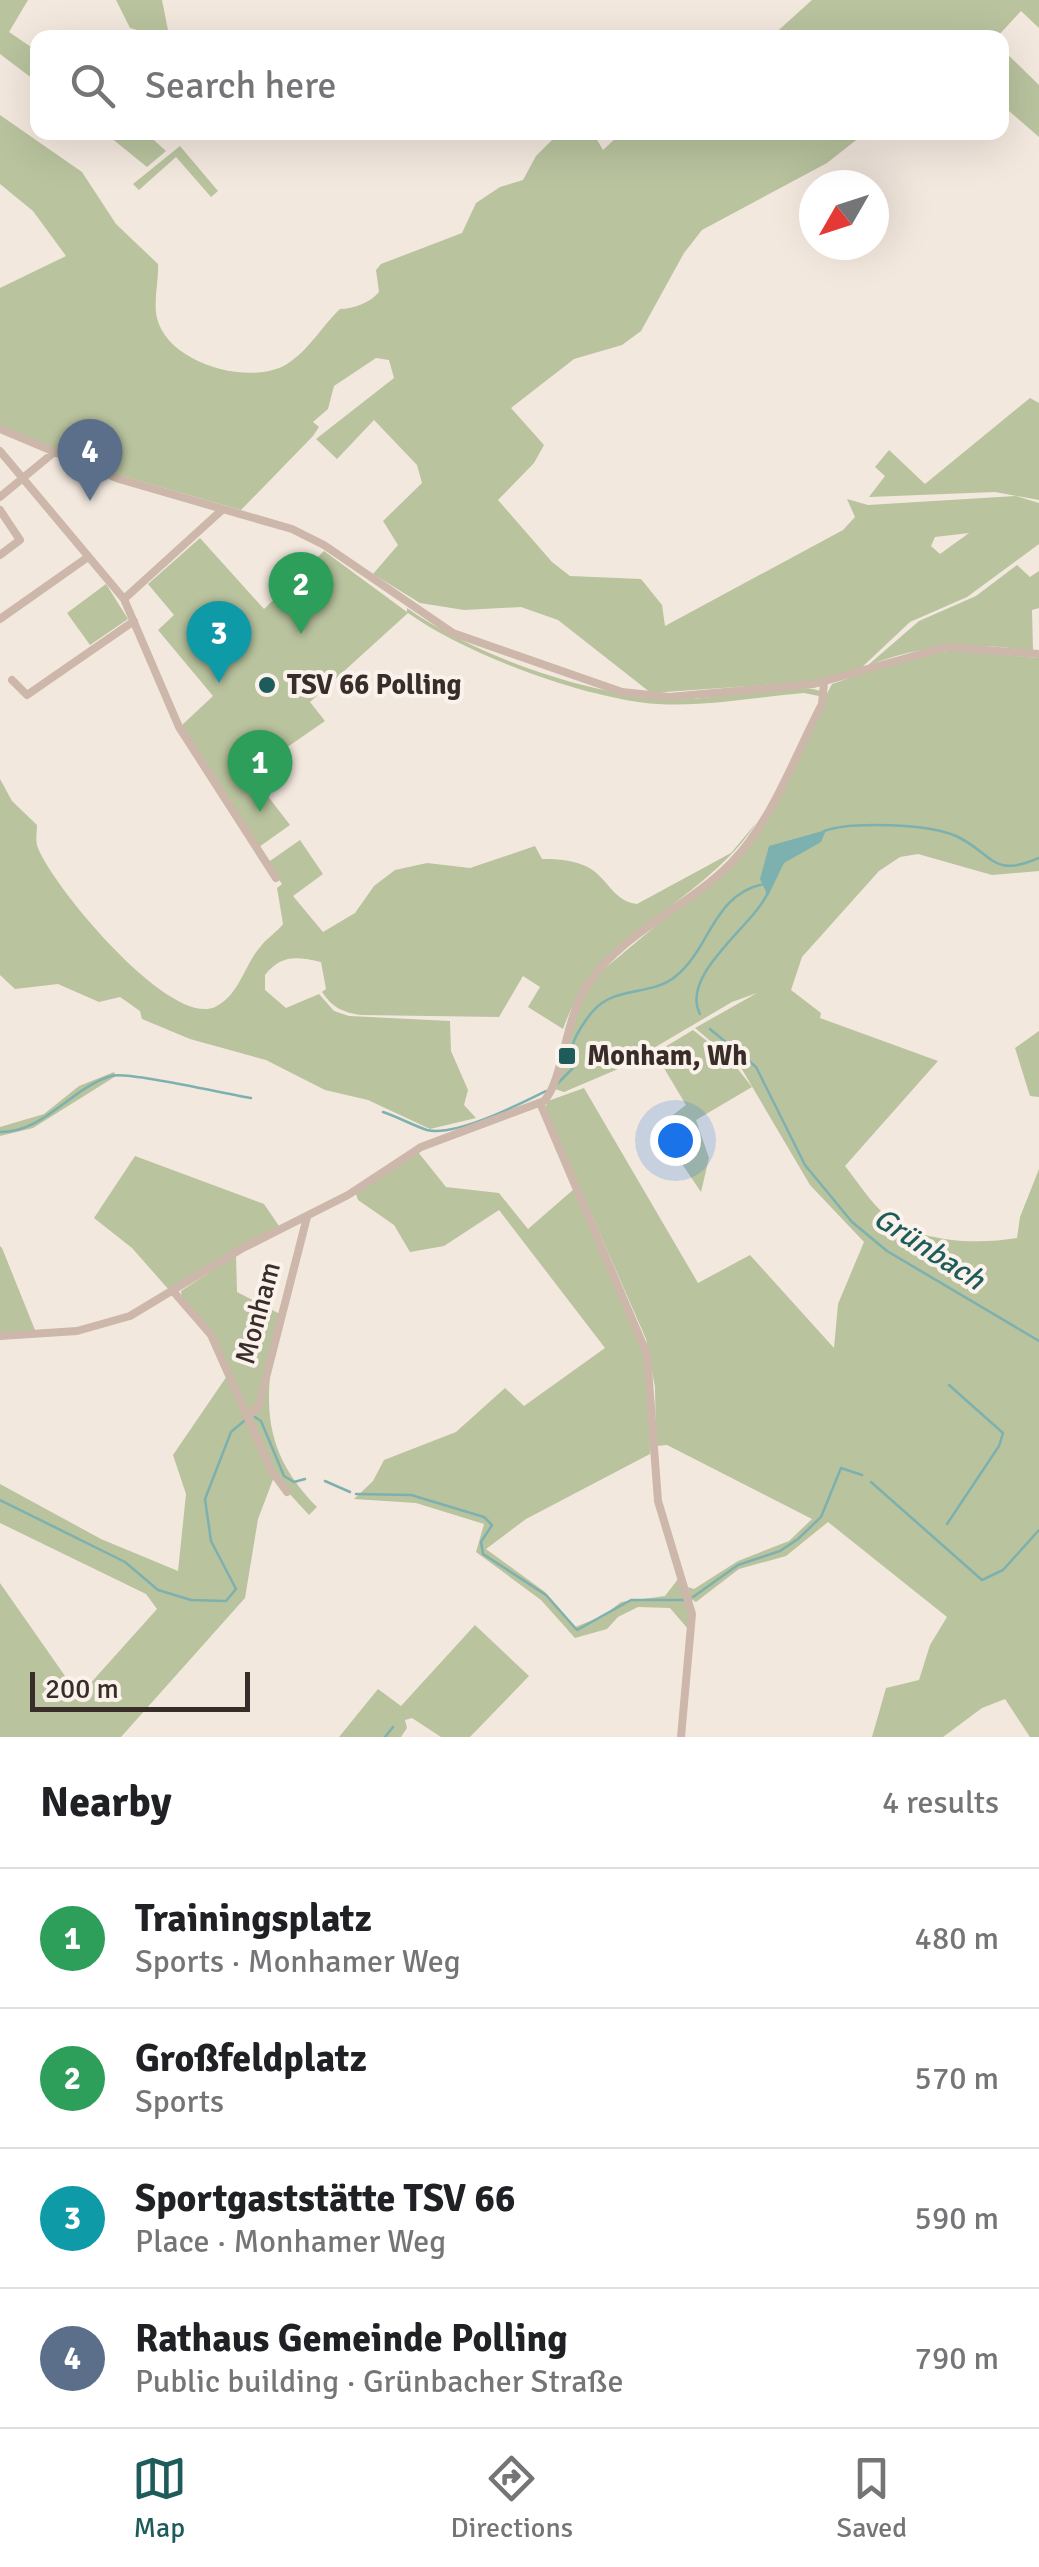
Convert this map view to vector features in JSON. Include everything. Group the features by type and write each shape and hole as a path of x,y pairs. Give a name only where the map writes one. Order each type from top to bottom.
{"street":[{"path":"0,429 119,480 305,535 405,604 482,647 622,692 669,697 824,683 946,647 1039,654"},
{"path":"0,451 124,600 179,727 276,878"},
{"path":"0,497 52,454"},
{"path":"124,600 223,509"},
{"path":"0,510 20,540 0,555"},
{"path":"0,619 88,557"},
{"path":"12,680 26,695 134,620"},
{"path":"0,1336 95,1327 130,1316 430,1142 540,1103 553,1086 567,1025 589,982 618,950 710,882 740,852 822,704 824,683"},
{"path":"540,1103 647,1354 658,1502 692,1614 682,1737"},
{"name":"Monham","path":"248,1418 259,1405 307,1216"},
{"name":"Monham","path":"173,1291 211,1335 271,1470 288,1492"}],"green space":[{"path":"0,0 28,0 9,32 30,46 30,77 0,54"},
{"path":"116,0 162,0 168,30 130,28"},
{"path":"812,0 1039,0 1039,28 1021,11 1003,30 779,30"},
{"path":"1009,56 1039,85 1039,137 1009,111"},
{"path":"0,115 30,136 30,140 36,140 82,172 116,224 158,264 157,318 176,347 212,366 252,373 287,364 340,309 376,296 376,270 381,264 462,233 476,203 500,187 523,180 536,156 552,140 597,140 603,150 614,140 856,140 827,163 814,170 799,170 799,178 702,230 684,253 641,331 622,345 574,359 511,408 544,445 534,463 498,500 552,562 570,576 641,579 662,605 665,626 843,530 855,517 847,499 868,505 1016,496 1039,503 1039,544 967,597 910,622 859,670 819,681 651,693 558,620 521,607 464,610 420,603 373,574 398,545 383,521 422,483 417,465 374,420 337,459 316,439 394,378 389,360 376,358 334,386 328,409 313,422 319,427 313,436 241,510 87,466 0,426 0,288 66,256 33,211 0,184","holes":["969,533 940,554 931,546 935,537"]},
{"path":"114,140 154,140 166,151 147,167"},
{"path":"180,146 218,191 211,197 176,157 139,190 133,184"},
{"path":"1030,398 1039,403 1039,500 995,492 869,497 885,476 875,467 889,450 925,484"},
{"name":"TSV 66 Polling","path":"200,538 264,609 324,551 407,612 407,608 435,626 505,659 582,685 657,698 691,699 757,690 821,691 819,696 804,693 694,704 658,704 597,694 494,659 408,613 310,702 325,721 250,773 290,825 259,847 181,726 213,696 158,630 174,615 148,584"},
{"path":"1017,565 1030,577 1039,571 1039,608 1032,610 1033,651 949,646 867,666 919,621 976,596"},
{"path":"106,584 128,619 90,645 67,613"},
{"path":"952,650 1039,658 1039,871 992,875 918,854 900,857 879,871 802,957 791,990 821,1013 820,1018 938,1061 845,1166 875,1205 893,1221 945,1239 1017,1238 1020,1217 1039,1169 1039,1737 1030,1737 1005,1699 982,1708 943,1737 872,1737 886,1688 919,1680 930,1645 947,1617 828,1522 786,1556 739,1569 696,1602 691,1599 688,1587 694,1589 738,1561 789,1541 812,1519 667,1445 656,1446 655,1387 646,1339 545,1108 548,1101 584,1088 698,1283 750,1255 834,1348 838,1304 864,1242 810,1185 740,1066 695,1028 757,993 732,1002 618,1069 564,1092 555,1089 573,1015 597,975 745,851 832,684 907,658"},
{"path":"0,779 12,801 37,825 37,845 48,867 89,921 143,976 195,1008 215,1007 223,1002 263,943 283,924 277,888 282,884 267,863 300,840 323,874 293,896 323,932 355,913 374,886 395,870 427,863 470,868 535,846 542,859 586,866 623,899 637,904 731,853 757,822 735,851 600,968 579,996 563,1029 528,1007 540,987 523,976 499,1017 361,1015 338,1008 322,992 326,989 321,962 290,959 271,968 265,975 265,990 286,1008 319,994 334,1011 349,1016 450,1021 451,1051 468,1090 464,1105 476,1118 430,1129 368,1100 325,1090 266,1060 190,1039 142,1019 140,1011 120,997 99,1002 58,984 15,989 0,975"},
{"path":"693,1030 730,1059 752,1087 696,1120 709,1158 701,1192 657,1127 686,1105 655,1053"},
{"path":"1039,1031 1039,1097 1030,1096 1015,1048"},
{"path":"114,1072 116,1076 33,1128 0,1136 0,1127 44,1114 79,1086"},
{"path":"418,1152 446,1187 499,1193 528,1229 574,1189 642,1346 649,1382 650,1454 526,1519 486,1549 545,1592 575,1627 603,1616 621,1602 665,1596 678,1579 688,1607 688,1629 670,1608 638,1607 618,1617 607,1629 575,1638 541,1600 476,1552 484,1524 416,1503 354,1499 373,1481 384,1460 456,1432 505,1388 524,1406 605,1348 499,1210 444,1246 410,1252 394,1225 358,1200 356,1194"},
{"path":"135,1156 264,1204 279,1226 169,1290 132,1248 94,1218"},
{"path":"2,1248 35,1330 0,1333"},
{"path":"236,1255 237,1292 280,1314 271,1368 270,1416 283,1462 317,1507 309,1515 274,1477 258,1519 245,1598 121,1737 0,1737 0,1583 79,1696 157,1609 146,1594 0,1523 0,1484 101,1539 178,1571 186,1494 173,1455 229,1373 219,1347 182,1299 181,1291"},
{"path":"475,1625 529,1676 470,1737 441,1737 412,1718 405,1720 407,1728 401,1737 339,1737 378,1689 401,1706"}],"water":[{"path":"826,830 821,842 784,863 768,896 760,879 769,846"}],"waterway":[{"name":"Grünbach","path":"824,831 871,825 928,829 956,836 1001,865 1023,864 1039,858"},
{"path":"557,1084 575,1066 573,1044 593,1011 612,998 656,987 676,976 697,952 723,910 747,890 764,884"},
{"name":"Grünbach","path":"700,1014 696,999 709,966 768,892"},
{"name":"Grünbach","path":"710,1029 756,1067 805,1165 852,1222 887,1251 1039,1341"},
{"path":"0,1132 31,1125 111,1076 251,1098"},
{"path":"383,1112 439,1131 487,1118 546,1091"},
{"path":"947,1524 999,1446 1003,1433 949,1385"},
{"name":"Grünbach","path":"255,1417 261,1421 284,1476 294,1482 305,1479"},
{"name":"Grünbach","path":"0,1500 125,1562 158,1590 191,1600 226,1601 236,1589 211,1541 205,1499 231,1432 244,1421"},
{"name":"Grünbach","path":"693,1597 738,1565 780,1551 798,1539 821,1517 841,1468 862,1475"},
{"name":"Grünbach","path":"325,1481 350,1492"},
{"name":"Grünbach","path":"871,1482 982,1580 1003,1570 1039,1530"},
{"name":"Grünbach","path":"356,1494 411,1495 484,1517 492,1525 481,1542 483,1554 546,1595 577,1630 631,1600 684,1600"},
{"path":"385,1737 393,1727"}],"place":[{"name":"Rathaus Gemeinde Polling","path":"90,501"},
{"name":"Großfeldplatz","path":"301,634"},
{"name":"Sportgaststätte TSV 66","path":"219,683"},
{"name":"TSV 66 Polling","path":"267,685"},
{"name":"Trainingsplatz","path":"260,812"},
{"name":"Monham, Wh","path":"567,1056"}]}
